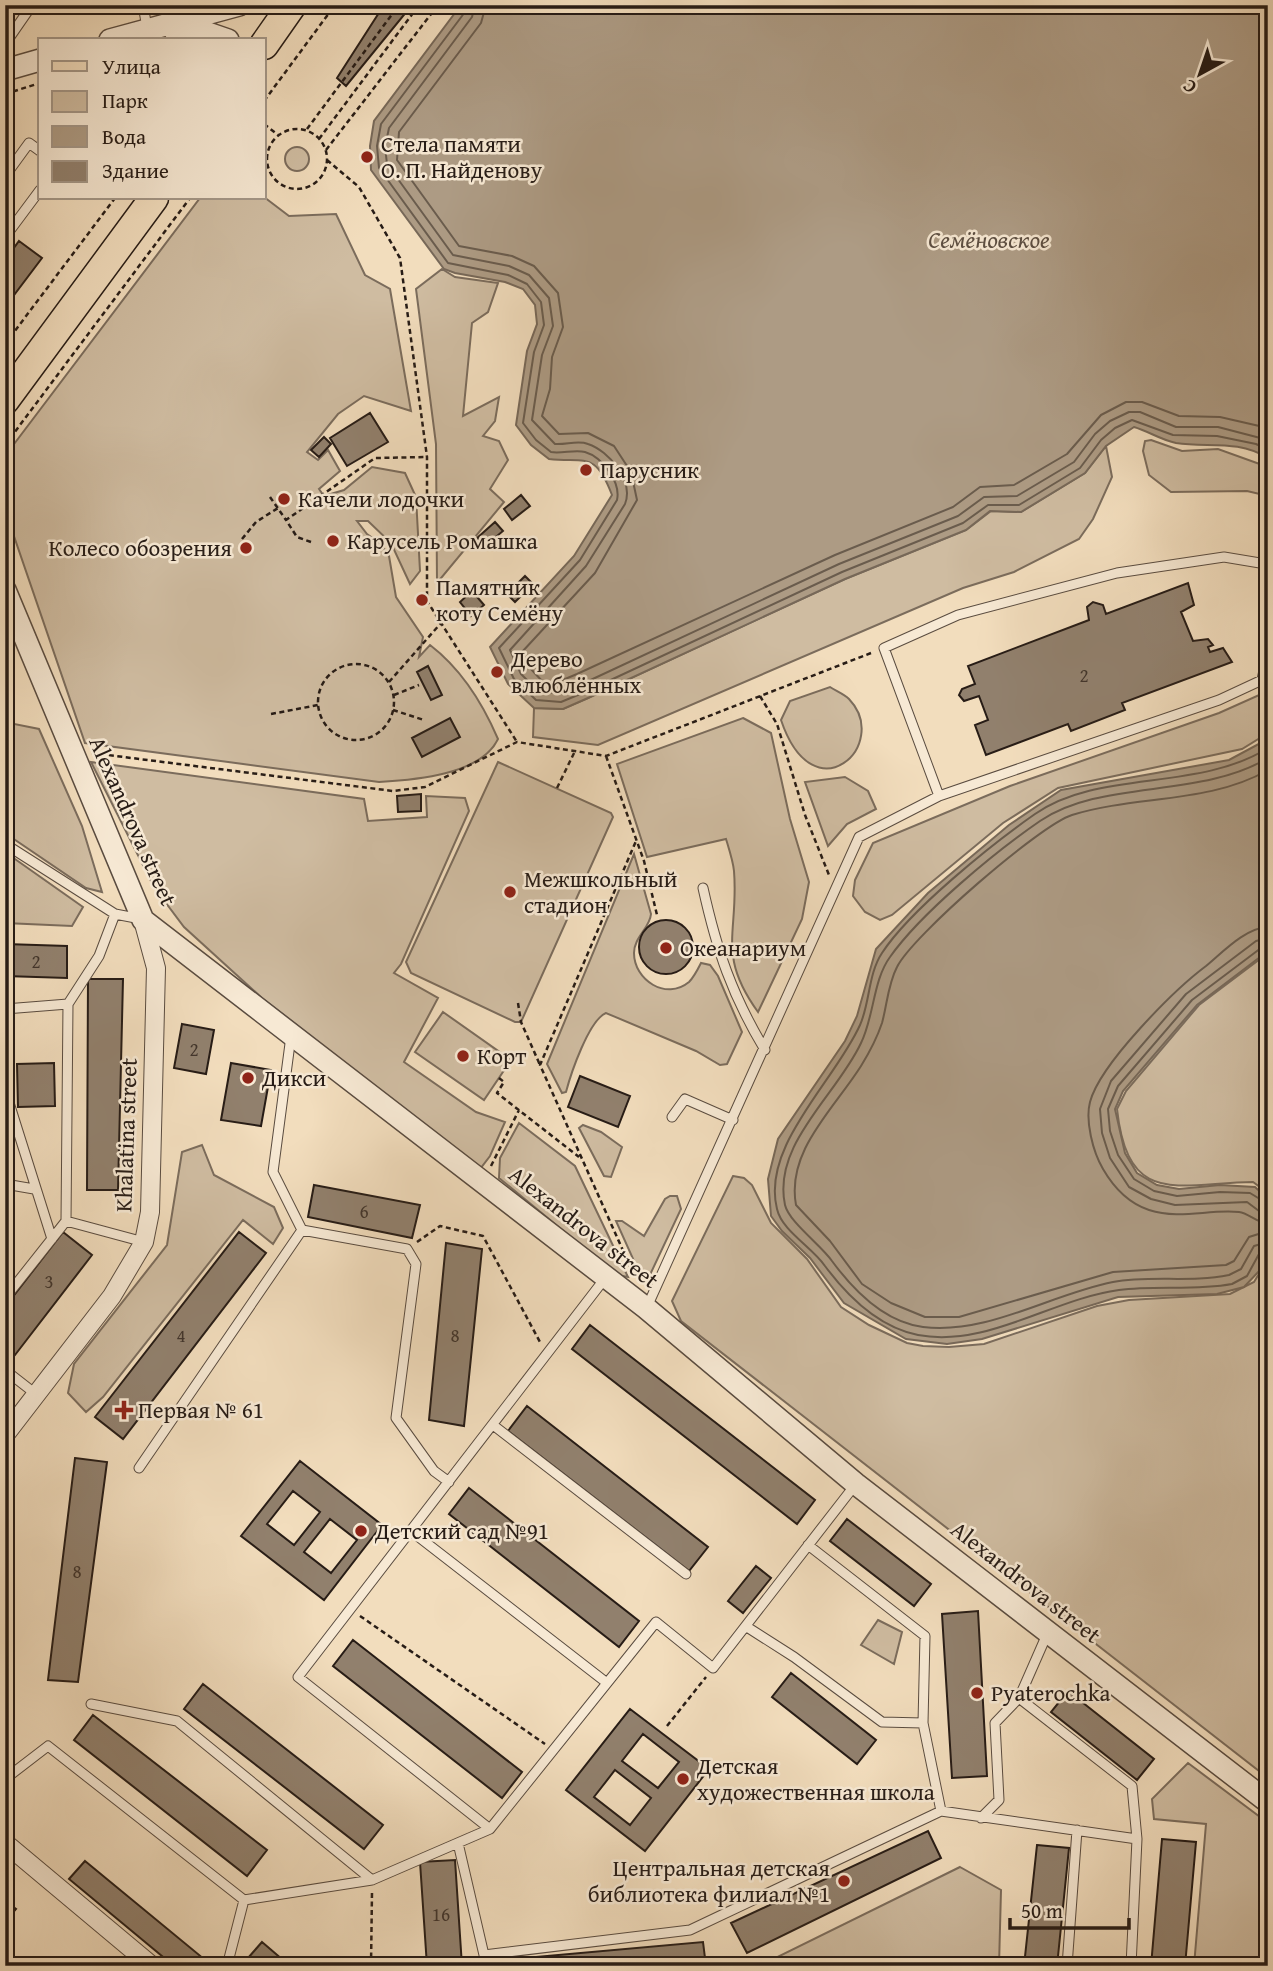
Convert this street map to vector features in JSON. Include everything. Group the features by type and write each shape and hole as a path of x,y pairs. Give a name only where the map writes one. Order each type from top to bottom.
{"main road":[{"path":"266,41 284,8"},
{"path":"5,400 153,200"}],"street":[{"path":"147,35 239,5"},
{"path":"125,38 199,30 222,38"},
{"path":"5,70 38,61"},
{"name":"Alexandrova street","path":"5,590 143,920 646,1308 856,1484 1268,1802"},
{"name":"Khalatina street","path":"5,1435 112,1296 144,1242 150,1212 156,968 143,920"},
{"path":"7,1849 152,1966"}],"lane":[{"path":"5,44 32,5"},
{"path":"143,5 147,35"},
{"path":"5,176 29,143 38,150"},
{"path":"5,237 38,193"},
{"path":"939,796 884,648 958,615 1117,573 1224,557 1261,563 1268,570"},
{"path":"646,1308 765,1050 859,837 939,796 1219,700 1262,680 1268,650"},
{"path":"5,844 115,914 143,920"},
{"path":"703,888 716,944 738,1005 765,1050"},
{"path":"5,1298 66,1221 68,1004 99,956 115,914"},
{"path":"5,1009 68,1004"},
{"path":"292,1034 273,1172 302,1230"},
{"path":"5,1090 34,1189 52,1239"},
{"path":"672,1117 685,1099 733,1120"},
{"path":"5,1184 34,1189"},
{"path":"66,1221 144,1242"},
{"path":"302,1230 407,1249 416,1264 396,1418 434,1471 449,1482"},
{"path":"139,1468 302,1230"},
{"path":"490,1829 298,1677 606,1278"},
{"path":"5,1370 37,1395"},
{"path":"493,1425 686,1574"},
{"path":"5,1779 48,1746 244,1900 372,1880 490,1829 656,1622 713,1668 856,1484"},
{"path":"411,1531 607,1683"},
{"path":"808,1545 925,1636 923,1723 941,1811"},
{"path":"747,1627 794,1657 882,1722 923,1723"},
{"path":"981,1818 999,1800 995,1723 1019,1698 1048,1632"},
{"path":"1019,1698 1132,1786 1137,1839 1131,1966"},
{"path":"91,1704 177,1721 372,1880"},
{"path":"458,1843 484,1955 690,1930 941,1811 1137,1839"},
{"path":"1067,1966 1077,1830"},
{"path":"227,1966 244,1900"}],"path":[{"path":"266,98 335,5"},
{"path":"306,130 398,5"},
{"path":"319,139 419,5"},
{"path":"326,150 438,5"},
{"path":"5,94 38,84"},
{"path":"266,126 278,135"},
{"path":"294,129 306,130 319,139 326,150 327,160 316,183 300,189 283,186 271,174 267,158 272,142 278,135 294,129"},
{"path":"327,160 359,187 400,258 427,457 428,601 517,742"},
{"path":"5,344 113,200"},
{"path":"5,444 188,200"},
{"path":"286,520 375,458 427,457"},
{"path":"270,496 297,537 311,542"},
{"path":"242,539 256,522 278,508"},
{"path":"389,682 441,623"},
{"path":"86,752 393,791 425,787 517,742 606,756 884,648"},
{"path":"344,666 371,667 389,682 394,695 389,722 376,735 350,740 327,726 318,705 323,683 344,666"},
{"path":"394,695 419,685"},
{"path":"760,696 777,724 805,815 835,892"},
{"path":"271,714 318,705"},
{"path":"393,710 424,720"},
{"path":"557,788 575,751"},
{"path":"606,756 636,841 657,915"},
{"path":"540,1065 636,841"},
{"path":"518,1003 522,1021 540,1065 637,1282 627,1294"},
{"path":"499,1078 504,1082 497,1093 582,1159"},
{"path":"482,1181 519,1110"},
{"path":"407,1249 440,1226 482,1236 547,1354"},
{"path":"350,1609 553,1750"},
{"path":"667,1726 713,1668"},
{"path":"371,1966 372,1880"}],"green space":[{"path":"297,147 306,150 309,159 306,168 297,171 288,168 285,159 288,150"},
{"path":"266,199 289,216 336,214 365,275 390,289 411,411 364,396 338,414 307,452 318,460 328,450 340,471 319,489 324,496 344,490 372,467 405,473 416,497 420,571 410,584 391,543 368,521 357,521 367,534 381,544 389,556 396,597 423,637 419,657 430,645 451,664 478,700 498,739 477,761 462,768 428,777 379,782 85,743 5,510 5,456 198,200"},
{"path":"442,269 455,277 498,283 488,312 472,323 463,416 499,397 495,421 483,436 499,441 508,460 490,489 504,502 437,583 436,444 416,289"},
{"path":"1151,440 1182,451 1218,449 1268,467 1268,496 1247,491 1171,492 1149,475 1143,451 1145,441"},
{"path":"1106,446 1112,477 1093,519 1079,539 1014,572 963,588 598,745 533,737 534,708 563,709 845,579 966,530 991,511 1021,512 1085,473"},
{"path":"830,687 849,699 860,717 861,735 855,751 844,763 828,768 812,764 795,749 781,720 790,701"},
{"path":"1268,691 1268,733 1242,749 1058,788 1003,823 892,915 880,920 865,912 853,896 855,880 873,843 1010,786 1219,713"},
{"path":"5,711 9,723 39,729 82,826 102,892 86,888 5,833"},
{"path":"743,718 771,733 790,819 809,882 802,919 758,1012 745,992 733,958 734,871 726,839 647,857 617,764"},
{"path":"91,762 364,799 368,821 427,817 426,796 465,798 469,811 401,964 394,973 438,998 404,1062 476,1112 505,1122 490,1156 480,1169 262,998 184,927 154,887"},
{"name":"Межшкольный стадион","path":"498,762 611,813 613,817 521,1022 515,1022 411,973 406,962"},
{"path":"845,777 868,791 876,809 847,824 828,846 805,782"},
{"path":"5,852 83,907 72,926 5,923"},
{"path":"634,854 651,914 635,947 635,963 639,972 653,985 671,989 689,982 701,963 710,965 718,976 742,1032 727,1064 720,1065 696,1051 606,1013 587,1036 566,1092 562,1093 547,1064"},
{"path":"1268,953 1268,1193 1253,1182 1179,1185 1161,1183 1145,1176 1132,1162 1123,1141 1117,1109 1126,1091 1199,1005"},
{"name":"Корт","path":"443,1012 511,1060 484,1100 415,1052"},
{"path":"519,1123 575,1166 628,1277 617,1275 499,1178 500,1158"},
{"path":"583,1125 601,1132 622,1147 611,1177 604,1176 579,1128"},
{"path":"202,1145 214,1175 274,1207 283,1228 273,1244 243,1220 103,1397 86,1412 68,1393 74,1364 167,1245 182,1152"},
{"path":"733,1176 744,1178 752,1185 771,1223 807,1259 841,1307 869,1325 907,1343 923,1346 984,1344 1097,1306 1129,1300 1230,1294 1254,1282 1268,1259 1268,1778 681,1321 672,1301"},
{"path":"677,1196 681,1209 648,1279 643,1281 616,1221 622,1221 644,1236 665,1199"},
{"path":"878,1620 902,1632 894,1664 861,1645"},
{"path":"1188,1763 1268,1823 1268,1966 1194,1966 1206,1824 1154,1819 1152,1799"},
{"path":"960,1867 1001,1890 999,1966 759,1966"}],"water":[{"name":"Семёновское","path":"461,5 1268,5 1268,458 1234,446 1176,443 1134,427 1106,446 1085,473 1021,512 990,511 966,530 845,579 563,709 534,708 508,684 490,647 574,556 612,495 595,465 581,461 549,459 531,445 516,425 527,351 537,324 535,305 523,289 505,282 444,269 371,170 370,146 374,121"},
{"path":"1268,739 1268,951 1197,1005 1123,1091 1115,1109 1125,1153 1137,1173 1157,1185 1179,1189 1220,1185 1255,1187 1266,1197 1268,1247 1262,1268 1244,1287 1217,1294 1118,1297 982,1339 947,1344 906,1339 844,1303 810,1258 782,1231 771,1216 768,1179 778,1139 845,1041 857,1016 876,949 928,893 1009,825 1061,790 1229,760"}],"building":[{"path":"384,5 412,5 346,86 337,78"},
{"path":"19,241 42,258 5,307 5,260"},
{"path":"370,413 388,442 347,466 330,438"},
{"path":"324,437 331,444 319,457 311,450"},
{"path":"521,495 530,506 512,520 504,509"},
{"path":"495,522 503,531 485,546 477,538"},
{"path":"525,576 533,584 515,602 507,594"},
{"path":"1188,583 1194,605 1181,612 1193,641 1208,639 1213,645 1208,647 1210,652 1223,648 1232,662 1122,703 1125,710 1071,731 1068,724 986,755 975,725 988,720 979,696 964,701 959,695 962,689 975,684 968,666 1089,620 1087,607 1093,602 1103,605 1106,614"},
{"path":"472,591 484,605 471,616 460,602"},
{"path":"428,666 442,695 431,700 417,672"},
{"path":"450,718 460,737 422,757 412,738"},
{"path":"421,794 421,811 398,812 397,796"},
{"name":"Океанариум","path":"666,920 685,928 693,947 685,966 666,974 647,966 639,947 647,928"},
{"path":"5,944 67,946 67,978 5,976"},
{"path":"88,979 123,979 118,1190 87,1190"},
{"path":"182,1024 214,1030 206,1074 174,1068"},
{"path":"54,1063 55,1106 18,1107 17,1064"},
{"path":"231,1063 271,1070 261,1126 221,1120"},
{"path":"580,1076 630,1096 618,1127 568,1107"},
{"path":"314,1185 420,1205 412,1238 308,1217"},
{"path":"63,1232 92,1255 15,1355 5,1348 5,1307"},
{"path":"239,1232 266,1253 123,1439 95,1417"},
{"path":"446,1243 482,1249 464,1426 429,1420"},
{"path":"590,1325 815,1500 797,1524 572,1349"},
{"path":"527,1406 708,1547 689,1571 508,1431"},
{"path":"75,1458 107,1462 78,1682 48,1680"},
{"name":"Детский сад №91","path":"300,1461 382,1525 324,1600 241,1536","holes":["293,1491 320,1512 294,1545 267,1524","330,1519 357,1540 331,1573 304,1552"]},
{"path":"469,1488 639,1621 619,1647 449,1514"},
{"path":"847,1519 931,1584 914,1606 830,1541"},
{"path":"756,1566 771,1578 743,1613 728,1601"},
{"path":"978,1611 987,1776 952,1778 942,1614"},
{"path":"353,1640 522,1772 502,1798 333,1666"},
{"path":"791,1673 876,1740 857,1764 772,1697"},
{"path":"203,1684 383,1825 364,1849 184,1709"},
{"path":"1068,1691 1154,1759 1137,1780 1051,1712"},
{"name":"Детская художественная школа","path":"630,1709 709,1769 645,1851 566,1790","holes":["643,1734 679,1762 658,1788 622,1761","615,1770 651,1798 630,1825 594,1797"]},
{"path":"93,1715 267,1850 247,1876 74,1740"},
{"path":"928,1831 941,1858 747,1953 731,1923"},
{"path":"1162,1839 1196,1842 1185,1966 1151,1966"},
{"path":"1037,1845 1069,1848 1057,1966 1024,1966"},
{"path":"455,1860 462,1966 427,1966 420,1862"},
{"path":"85,1861 204,1959 198,1966 174,1966 69,1879"},
{"path":"5,1901 16,1909 5,1922"},
{"path":"262,1942 290,1966 241,1966"},
{"path":"703,1942 706,1966 479,1966 479,1962"}],"place":[{"name":"Стела памяти О. П. Найденову","path":"367,157"},
{"name":"Парусник","path":"586,470"},
{"name":"Качели лодочки","path":"284,499"},
{"name":"Карусель Ромашка","path":"333,541"},
{"name":"Колесо обозрения","path":"246,548"},
{"name":"Памятник коту Семёну","path":"422,600"},
{"name":"Дерево влюблённых","path":"497,672"},
{"name":"Межшкольный стадион","path":"510,892"},
{"name":"Океанариум","path":"666,948"},
{"name":"Корт","path":"463,1056"},
{"name":"Дикси","path":"248,1078"},
{"name":"Первая № 61","path":"124,1410"},
{"name":"Детский сад №91","path":"361,1531"},
{"name":"Pyaterochka","path":"977,1693"},
{"name":"Детская художественная школа","path":"683,1779"},
{"name":"Центральная детская библиотека филиал №1","path":"844,1881"}]}
